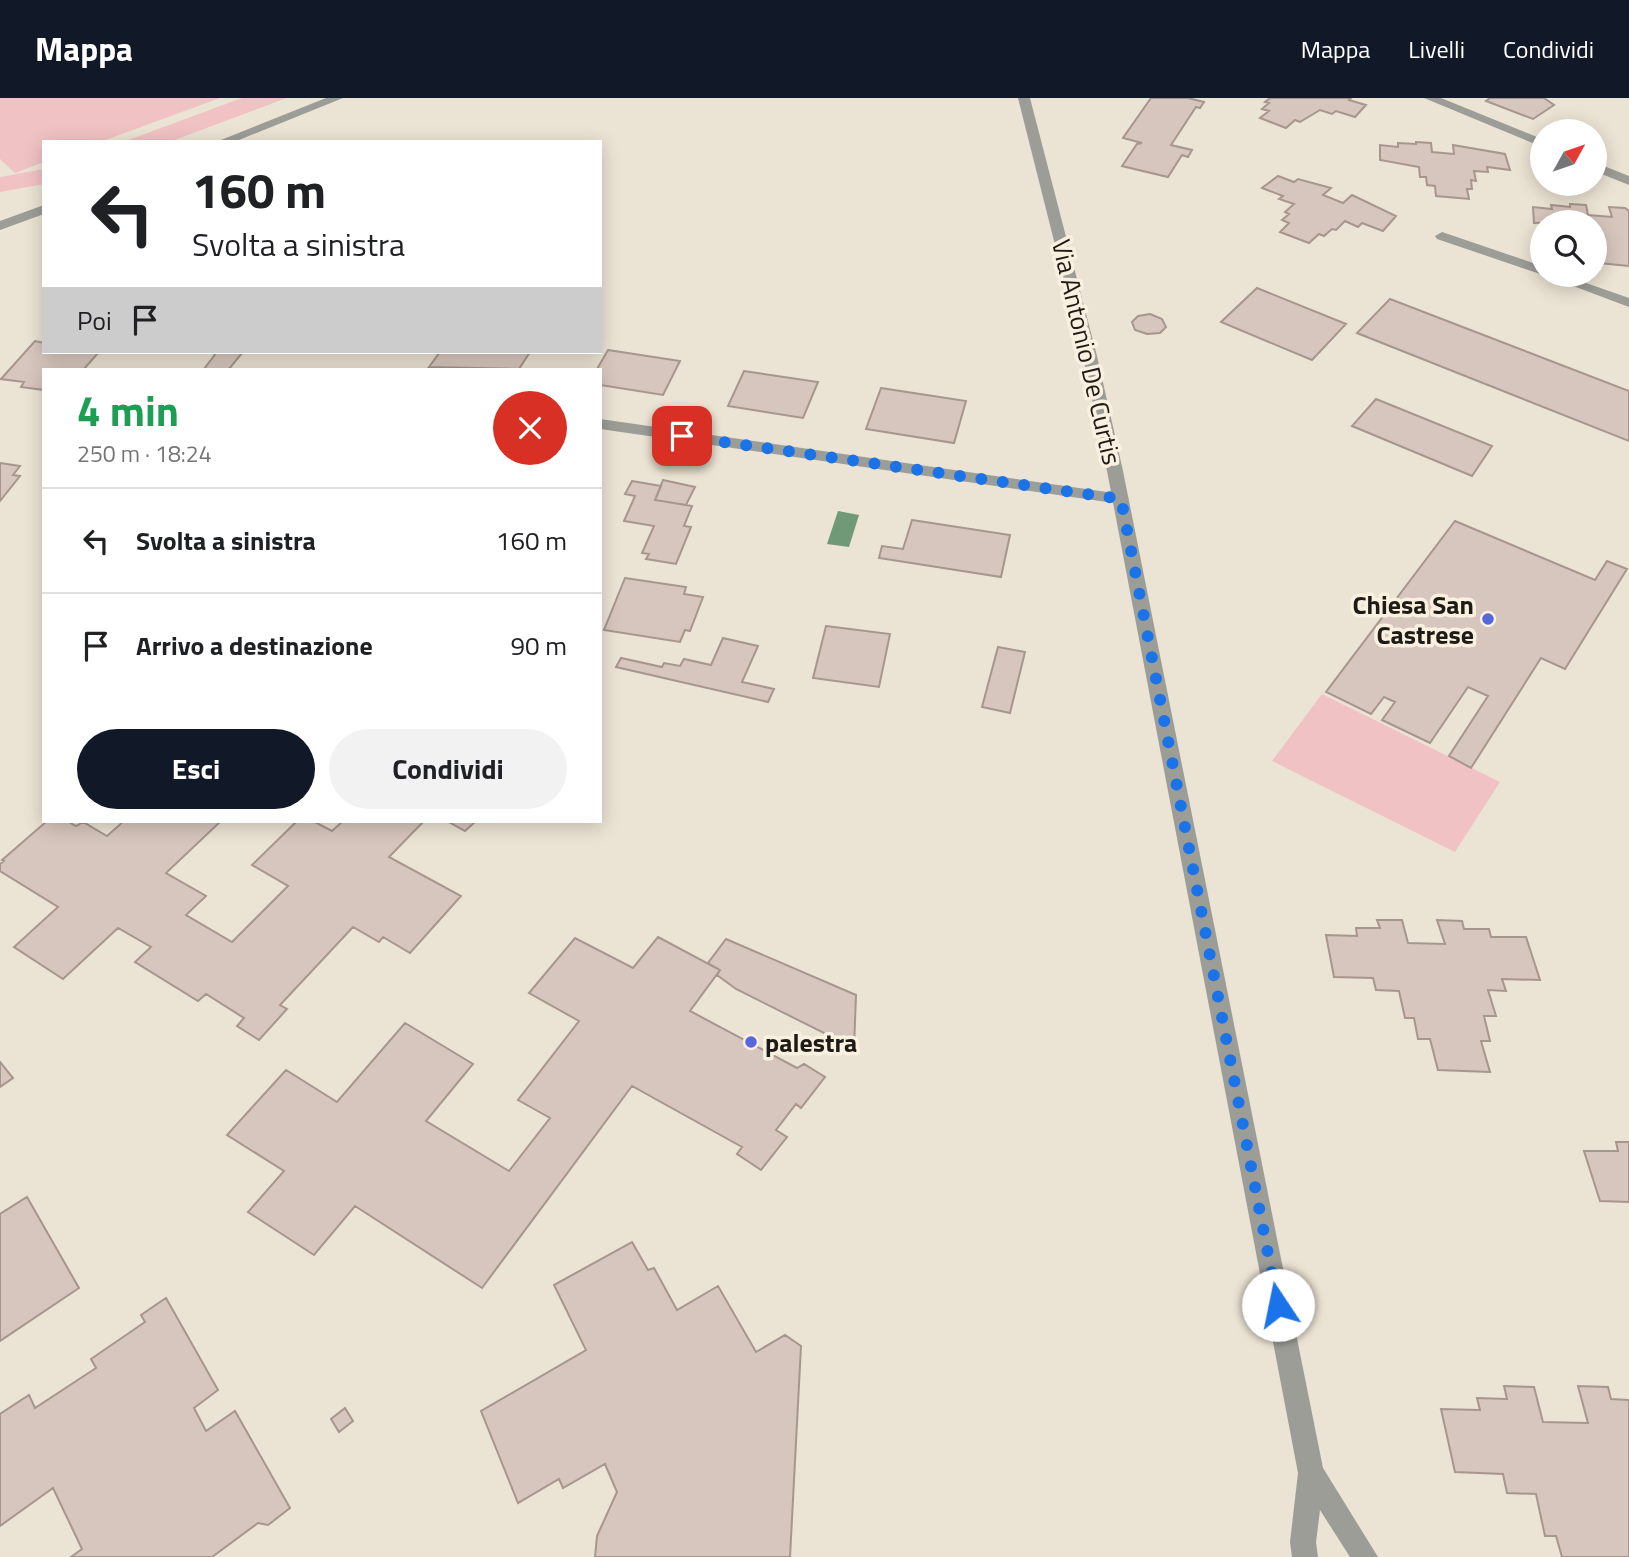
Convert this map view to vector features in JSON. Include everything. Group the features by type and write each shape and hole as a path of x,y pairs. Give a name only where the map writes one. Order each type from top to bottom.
{"street":[{"path":"227,140 337,98"},
{"name":"Via Antonio De Curtis","path":"1024,98 1090,356 1121,499 1311,1473 1303,1542 1305,1557"},
{"path":"1430,98 1530,138"},
{"path":"1607,172 1629,181"},
{"path":"0,226 42,210"},
{"path":"1442,236 1530,267"},
{"path":"1584,287 1629,303"},
{"path":"602,424 1121,499"},
{"name":"Via Antonio De Curtis","path":"1311,1473 1366,1557"}],"shaded area":[{"path":"0,98 220,98 105,140 42,140 42,163 15,173 0,159"},
{"path":"242,98 287,98 174,140 128,140"},
{"path":"42,169 42,184 0,192 0,177"},
{"path":"838,511 859,515 849,547 827,544"},
{"path":"1322,694 1500,782 1455,852 1272,761"}],"building":[{"path":"1151,98 1188,98 1204,102 1200,108 1196,107 1171,145 1192,150 1188,157 1182,155 1168,177 1122,166 1137,144 1142,143 1123,138"},
{"path":"1270,98 1351,98 1349,100 1366,105 1355,117 1336,111 1332,114 1320,110 1300,122 1295,120 1286,128 1260,118 1269,111 1262,109 1269,103 1265,102"},
{"path":"1490,98 1544,98 1554,105 1533,119 1486,101"},
{"path":"1398,143 1431,143 1432,152 1454,154 1453,145 1505,154 1510,170 1487,167 1488,172 1474,171 1476,181 1471,180 1472,189 1467,189 1469,199 1436,196 1435,186 1427,185 1426,177 1420,177 1419,167 1380,160 1380,145 1398,147"},
{"path":"1278,176 1294,182 1298,179 1331,188 1323,195 1343,203 1352,195 1396,216 1383,231 1362,223 1358,227 1345,221 1336,230 1332,229 1324,236 1319,234 1309,243 1280,232 1289,223 1282,220 1289,214 1285,212 1294,204 1279,199 1283,196 1262,188"},
{"path":"1570,204 1586,205 1587,210 1533,210 1533,207 1552,209 1551,205 1570,207"},
{"path":"1609,207 1625,208 1629,211 1629,266 1607,264 1607,217 1612,217"},
{"path":"1257,288 1346,324 1312,360 1221,322"},
{"path":"1390,299 1629,391 1629,441 1357,333"},
{"path":"1150,314 1162,319 1166,327 1160,333 1147,334 1135,330 1132,322 1138,316"},
{"path":"35,341 42,343 42,354 97,354 85,368 42,368 42,390 21,387 24,382 1,379"},
{"path":"608,350 680,361 663,395 602,385 602,368 598,368"},
{"path":"215,354 241,354 230,368 205,368"},
{"path":"439,354 529,354 520,368 429,367"},
{"path":"744,371 818,382 803,418 728,406"},
{"path":"881,388 966,401 954,443 866,429"},
{"path":"1376,399 1492,446 1472,476 1352,426"},
{"path":"0,463 20,466 13,475 20,476 0,501"},
{"path":"663,480 695,487 686,505 655,500"},
{"path":"632,481 661,486 655,500 692,506 684,526 691,527 676,564 646,559 649,554 642,553 654,526 624,521 635,496 625,494"},
{"path":"912,520 1010,535 1001,577 879,558 882,546 903,549"},
{"name":"Chiesa San Castrese","path":"1455,521 1595,580 1607,561 1627,569 1565,669 1541,658 1471,768 1449,756 1488,696 1468,687 1430,743 1382,720 1395,702 1384,697 1371,714 1326,692"},
{"path":"625,578 686,587 684,594 703,597 690,631 685,630 680,642 604,630"},
{"path":"826,626 890,634 879,687 813,678"},
{"path":"723,638 758,646 742,682 774,689 768,702 616,667 621,658 662,667 664,663 680,666 684,659 711,665"},
{"path":"998,647 1025,652 1010,713 982,707"},
{"path":"45,823 71,823 76,826 85,823 107,836 122,823 219,823 166,873 206,896 186,915 232,942 288,886 252,865 295,823 317,823 332,831 341,823 422,823 389,857 461,896 410,953 383,937 379,942 353,927 280,1005 287,1009 259,1040 237,1026 244,1018 206,994 198,1001 135,962 151,947 118,928 63,979 14,947 58,907 0,871 0,864 4,861 2,860"},
{"path":"451,823 474,823 465,831"},
{"path":"1377,920 1402,920 1408,943 1445,944 1437,920 1462,921 1464,929 1489,929 1491,937 1526,937 1540,980 1502,979 1506,991 1488,990 1496,1016 1484,1016 1490,1041 1481,1041 1490,1072 1438,1070 1430,1039 1418,1039 1414,1018 1405,1018 1399,991 1376,990 1373,978 1334,977 1326,935 1357,936 1356,928 1380,928"},
{"path":"658,937 720,970 690,1011 797,1068 804,1064 825,1077 801,1108 796,1104 776,1130 787,1137 761,1170 737,1154 742,1147 632,1086 482,1288 355,1206 314,1255 248,1212 284,1171 227,1135 286,1070 337,1102 405,1023 473,1064 426,1121 509,1171 550,1118 518,1100 579,1021 529,993 575,938 633,968"},
{"path":"726,939 856,995 854,1048 736,989 717,975 720,970 708,963"},
{"path":"0,1062 13,1078 0,1087"},
{"path":"1616,1142 1629,1142 1629,1202 1600,1201 1584,1151 1618,1151"},
{"path":"27,1197 79,1288 0,1341 0,1214"},
{"path":"632,1242 648,1270 654,1268 677,1310 718,1286 756,1352 785,1335 801,1346 790,1557 595,1557 597,1536 617,1492 605,1464 563,1488 559,1479 518,1503 481,1411 586,1350 554,1285"},
{"path":"166,1298 218,1390 194,1408 206,1431 235,1411 290,1508 268,1525 258,1523 212,1557 71,1557 82,1549 53,1488 0,1526 0,1414 29,1395 35,1408 96,1368 91,1359 145,1322 141,1315"},
{"path":"1504,1386 1534,1387 1543,1422 1588,1423 1578,1386 1608,1387 1611,1399 1629,1400 1629,1557 1562,1557 1556,1536 1545,1536 1536,1494 1507,1493 1503,1474 1455,1472 1441,1409 1480,1410 1477,1398 1507,1399"},
{"path":"345,1408 353,1421 339,1432 331,1419"}],"place":[{"name":"Chiesa San Castrese","path":"1488,619"},
{"name":"palestra","path":"751,1042"}],"route":[{"path":"682,436 1121,499 1278,1305"}]}
